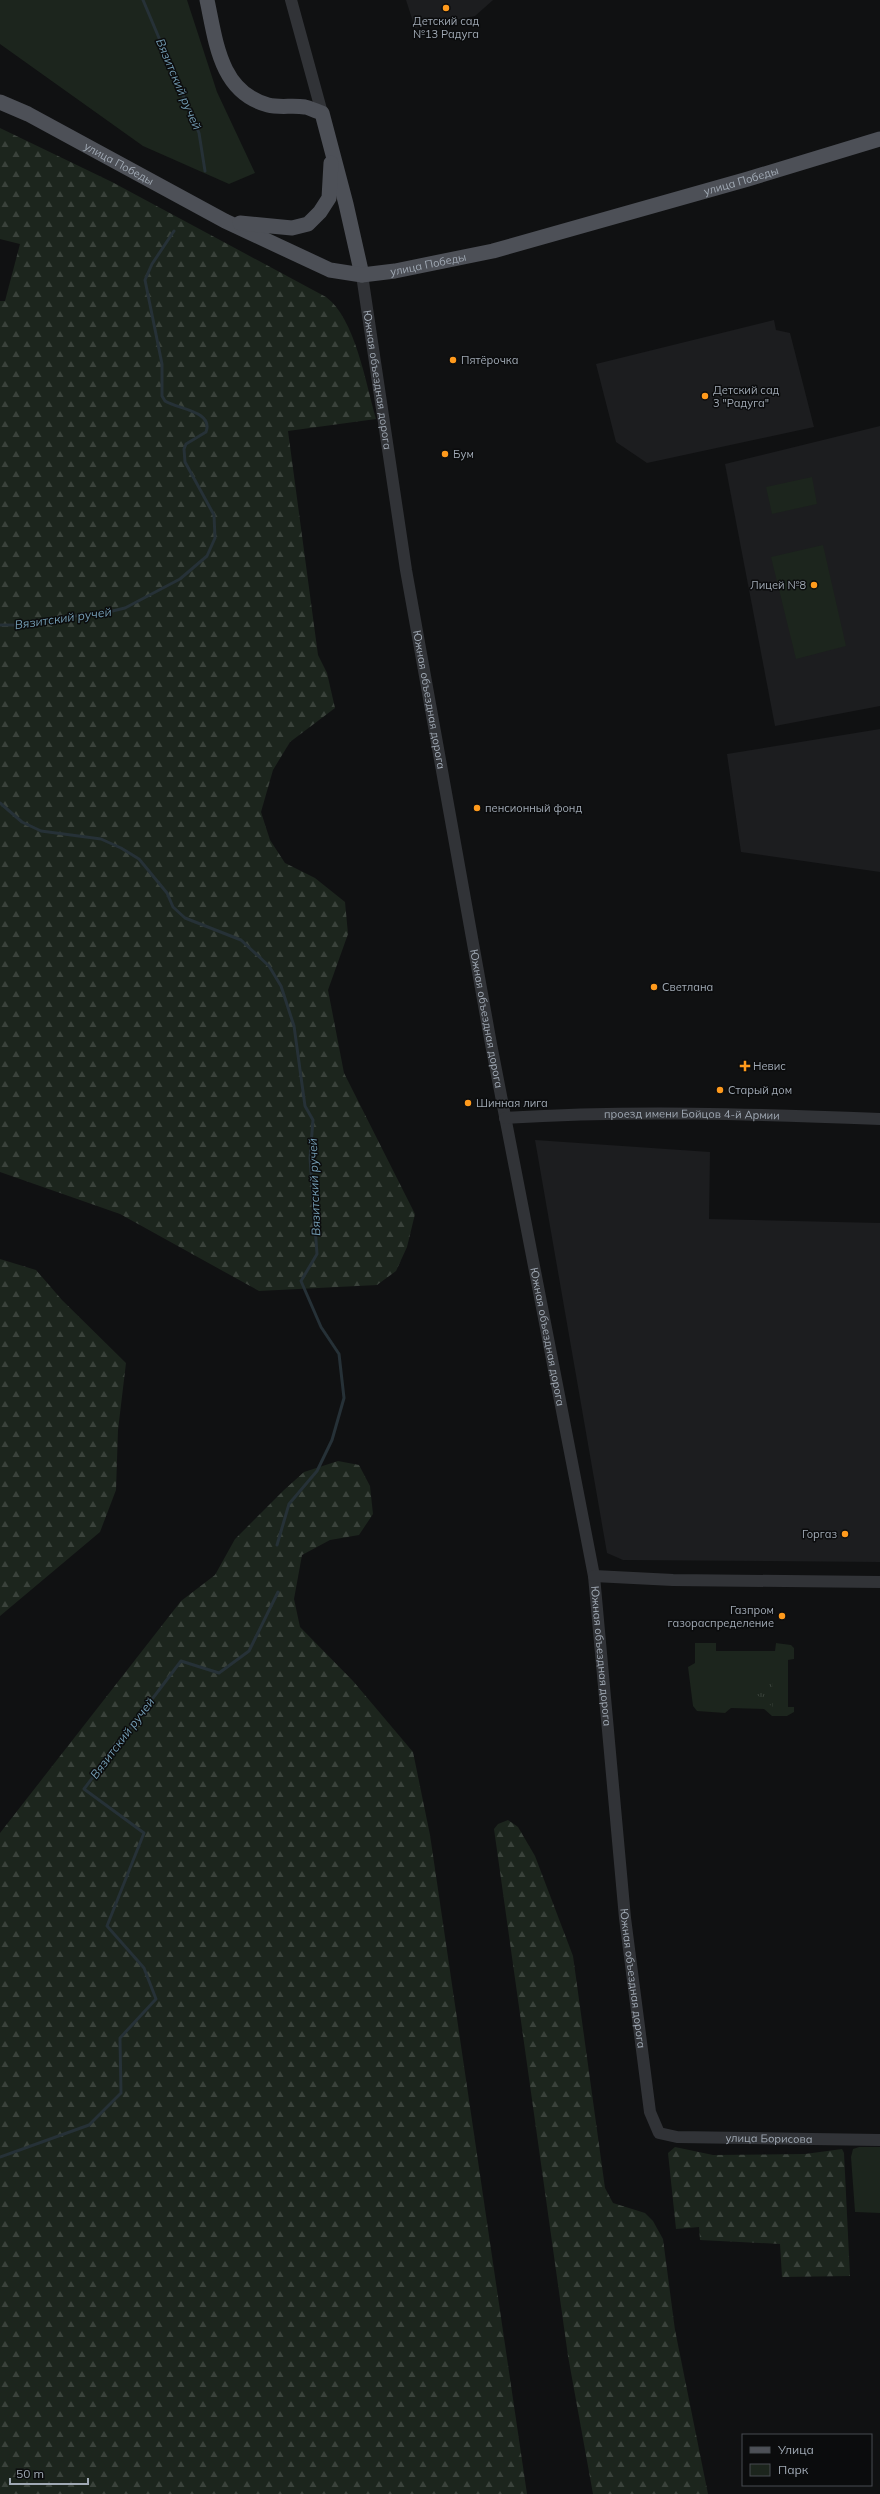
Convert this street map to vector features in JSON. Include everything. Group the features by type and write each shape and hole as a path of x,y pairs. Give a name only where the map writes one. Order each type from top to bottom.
{"main road":[{"path":"207,0 223,65 236,88 252,99 269,106 306,107 322,113"},
{"name":"улица Победы","path":"0,102 28,114 225,221 330,270 362,275 395,271 493,250 748,179 880,138"},
{"name":"Южная объездная дорога","path":"322,113 362,275"},
{"path":"225,221 292,228 308,224 320,212 329,198 332,151"}],"street":[{"path":"291,0 322,113"},
{"name":"Южная объездная дорога","path":"362,275 406,570 505,1118 594,1576 627,1939 650,2112 659,2133"},
{"name":"проезд имени Бойцов 4-й Армии","path":"505,1118 548,1115 717,1115 880,1119"},
{"path":"594,1576 673,1580 880,1582"},
{"name":"улица Борисова","path":"659,2133 677,2137 706,2139 880,2140"}],"shaded area":[{"name":"Детский сад №13 Радуга","path":"406,0 493,0 475,16 415,28"},
{"name":"Детский сад 3 \"Радуга\"","path":"774,320 776,330 790,333 814,427 647,463 616,442 596,364"},
{"name":"Лицей №8","path":"880,426 880,706 775,726 725,464"},
{"path":"880,729 880,872 741,852 727,754"},
{"path":"535,1140 710,1152 709,1219 880,1223 880,1562 623,1560 607,1553"}],"green space":[{"path":"0,0 187,0 217,92 255,173 229,184 143,146 0,44"},
{"path":"0,128 112,182 326,297 336,307 345,320 358,353 376,419 288,431 318,655 327,673 335,708 290,742 273,770 261,812 270,840 285,863 315,878 345,902 348,934 328,990 344,1073 415,1214 407,1247 396,1271 377,1285 259,1291 120,1214 0,1172 0,301 5,301 20,244 0,239"},
{"path":"812,477 817,504 772,514 766,487"},
{"path":"823,545 846,646 796,659 771,557"},
{"path":"0,1259 36,1270 62,1300 126,1363 118,1430 116,1490 100,1532 0,1616"},
{"path":"338,1461 359,1465 370,1486 373,1514 359,1535 330,1540 302,1555 294,1599 300,1627 353,1681 413,1752 430,1835 527,2494 0,2494 0,1833 181,1601 215,1575 235,1539 304,1472"},
{"path":"695,1643 716,1643 716,1651 775,1651 776,1643 791,1645 794,1648 794,1659 788,1660 788,1707 794,1707 794,1712 787,1716 772,1716 764,1709 731,1708 725,1713 697,1711 693,1706 688,1667 695,1663"},
{"path":"772,1678 773,1707 753,1692"},
{"path":"508,1820 518,1827 535,1856 573,1956 605,2188 613,2203 645,2213 653,2221 663,2239 675,2330 708,2494 593,2494 568,2356 494,1829 498,1824"},
{"path":"675,2147 713,2155 805,2154 842,2149 844,2153 850,2276 782,2277 780,2244 700,2240 699,2227 676,2229 668,2153"},
{"path":"859,2147 880,2147 880,2213 855,2212 851,2157 853,2149"}],"waterway":[{"name":"Вязитский ручей","path":"143,0 199,133 205,171"},
{"name":"Вязитский ручей","path":"0,625 30,625 61,617 100,614 125,608 180,579 207,556 215,538 214,515 185,462 184,449 186,444 206,432 207,425 205,419 200,415 171,404 165,401 162,396 162,364 145,280 152,264 174,231"},
{"name":"Вязитский ручей","path":"0,803 22,822 41,831 101,839 121,848 139,859 167,893 173,907 185,918 241,940 269,966 281,986 294,1026 305,1106 313,1120 310,1158 317,1254 301,1281 321,1327 339,1354 344,1398 332,1440 317,1471 289,1504 277,1545"},
{"name":"Вязитский ручей","path":"0,2157 89,2125 121,2093 120,2038 156,1999 144,1968 107,1926 144,1833 84,1789 181,1661 219,1673 249,1651 278,1592"}],"place":[{"name":"Детский сад №13 Радуга","path":"446,8"},
{"name":"Пятёрочка","path":"453,360"},
{"name":"Детский сад 3 \"Радуга\"","path":"705,396"},
{"name":"Бум","path":"445,454"},
{"name":"Лицей №8","path":"814,585"},
{"name":"пенсионный фонд","path":"477,808"},
{"name":"Светлана","path":"654,987"},
{"name":"Невис","path":"745,1066"},
{"name":"Старый дом","path":"720,1090"},
{"name":"Шинная лига","path":"468,1103"},
{"name":"Горгаз","path":"845,1534"},
{"name":"Газпром газораспределение","path":"782,1616"}]}
